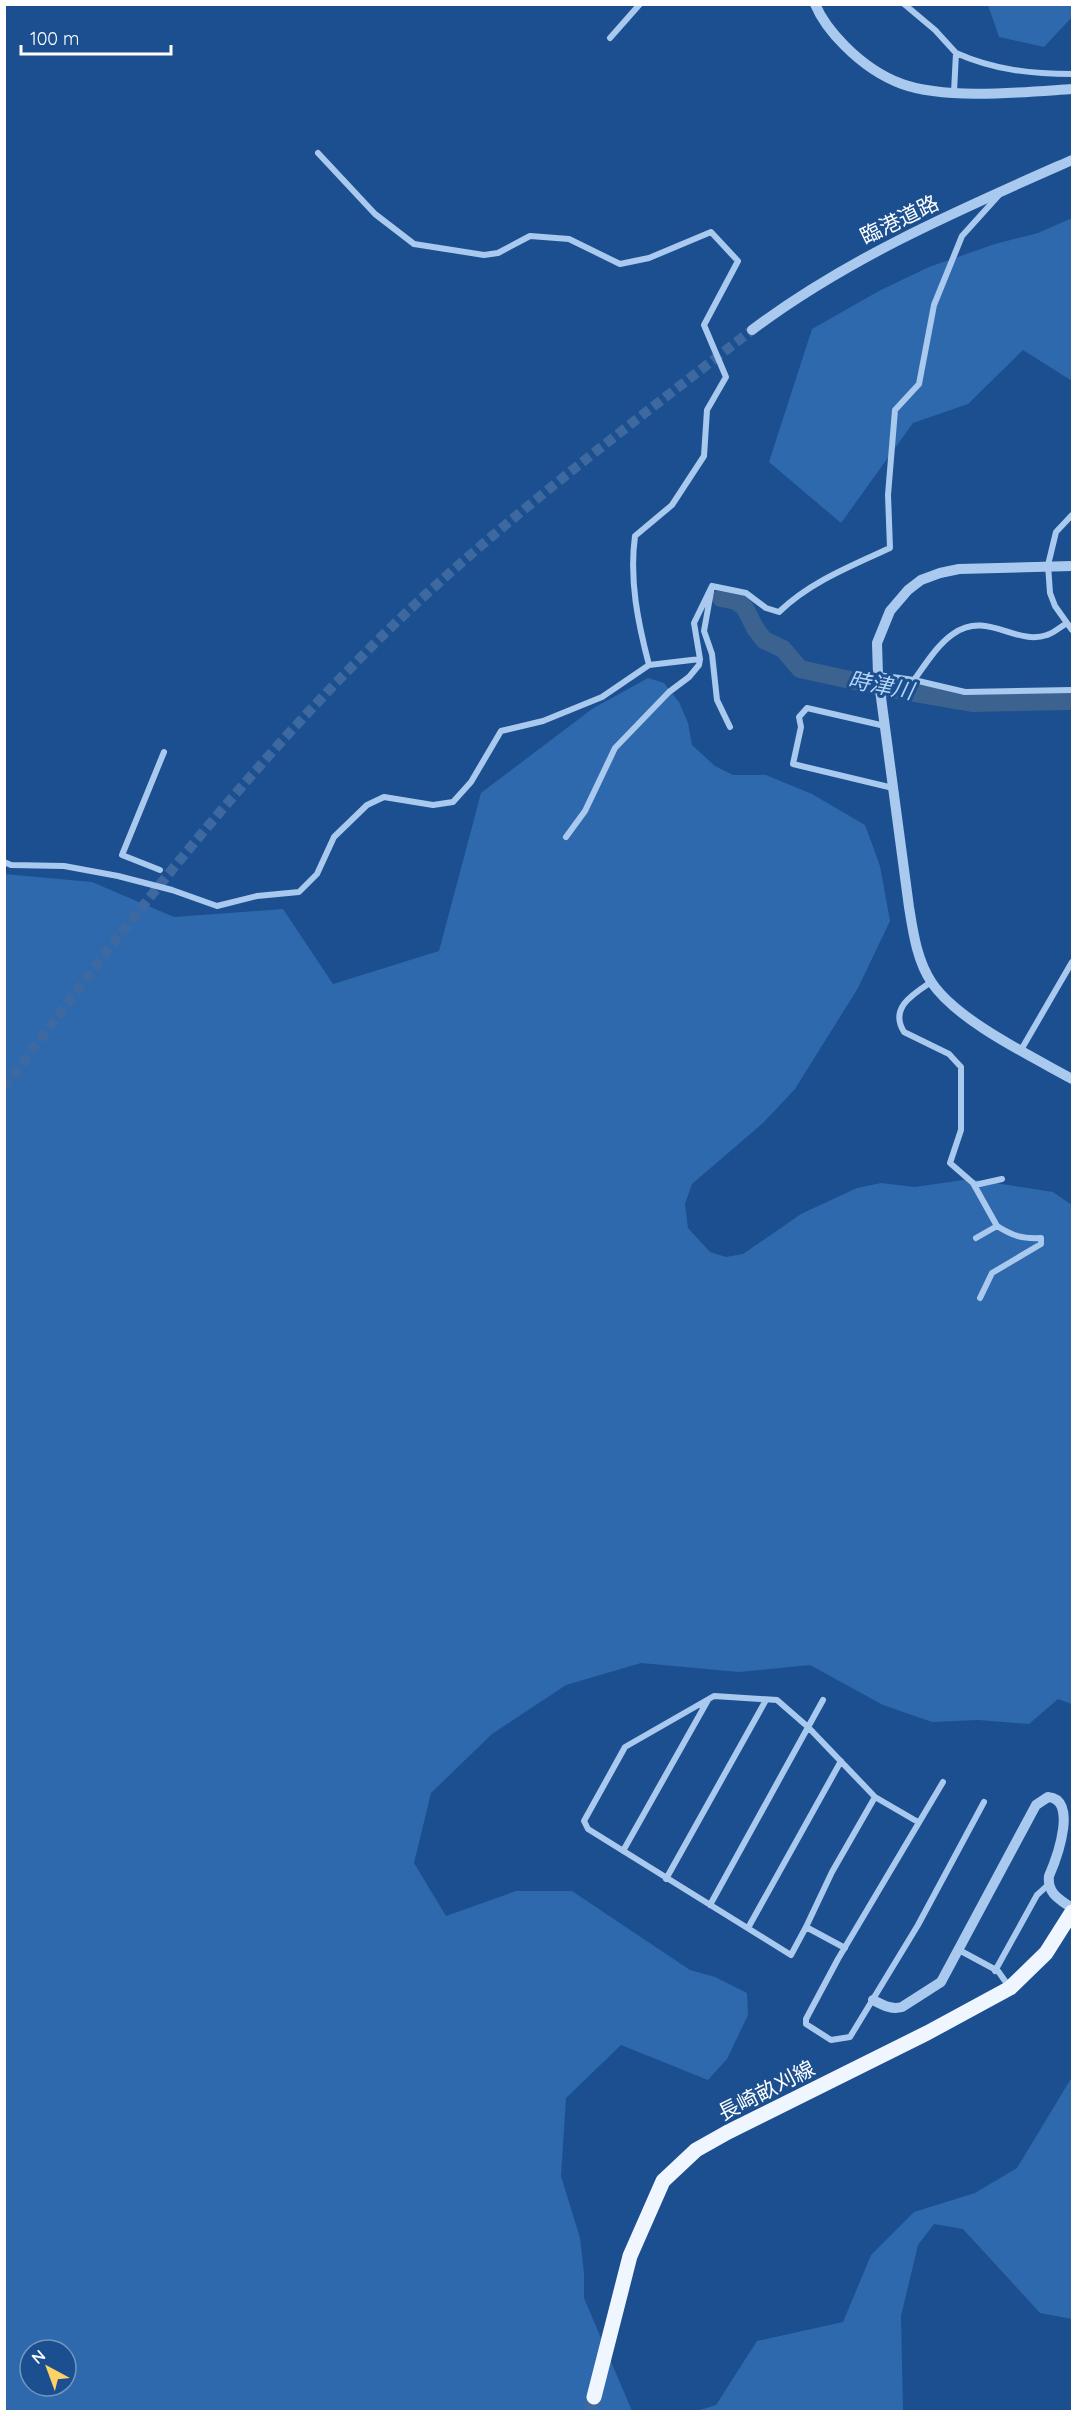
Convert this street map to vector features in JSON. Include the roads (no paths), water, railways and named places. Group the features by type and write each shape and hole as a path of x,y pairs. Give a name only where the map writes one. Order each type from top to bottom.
{"main road":[{"name":"長崎畝刈線","path":"594,2397 630,2256 663,2181 696,2150 927,2033 1010,1988 1046,1953 1072,1910"}],"street":[{"path":"610,38 640,4"},
{"path":"815,4 829,30 859,60 901,84 923,90 954,92 1016,93 1072,89"},
{"path":"904,4 935,30 956,53 980,64 1036,74 1072,74"},
{"path":"954,92 956,53"},
{"path":"318,153 375,214 414,244 484,255 498,253 530,236 569,239 620,264 649,258 711,232 738,261 704,325 726,377 707,410 704,456 672,505 635,536 632,560 638,624 649,665"},
{"name":"臨港道路","path":"752,330 825,279 888,245 1072,160"},
{"path":"712,586 746,593 765,608 779,612 790,601 830,575 890,548 888,495 895,410 919,384 934,305 962,236 1004,190"},
{"path":"1072,515 1056,532 1048,566 1050,593 1055,606 1072,630"},
{"path":"1072,566 959,569 921,580 908,590 890,611 877,643 878,676 915,939 931,982 959,1012 1072,1079"},
{"path":"566,837 585,811 615,748 669,692 689,677 699,665 694,623 712,586"},
{"path":"712,586 704,631 712,654 717,700 730,727"},
{"path":"914,680 941,644 954,633 969,626 983,625 1030,637 1046,636 1067,623"},
{"path":"4,862 11,865 64,866 118,876 172,890 216,906 257,896 300,892 317,874 334,837 367,805 384,797 433,805 453,802 471,782 501,731 543,721 603,697 649,665 700,659"},
{"path":"878,676 914,680 965,692 1072,690"},
{"path":"885,726 807,708 798,717 801,727 793,764 894,788"},
{"path":"160,870 122,855 164,752"},
{"path":"1021,1050 1072,962"},
{"path":"931,982 906,1001 898,1014 904,1032 949,1054 961,1067 961,1130 950,1163 975,1185 997,1226 1022,1239 1041,1238 1041,1244 992,1273 980,1298"},
{"path":"975,1185 1002,1179"},
{"path":"976,1238 997,1226"},
{"path":"875,1797 832,1872 791,1955 588,1829 584,1821 625,1747 714,1696 777,1700 808,1727 875,1797 918,1822"},
{"path":"623,1851 708,1700"},
{"path":"666,1879 766,1700"},
{"path":"710,1905 824,1700"},
{"path":"748,1928 841,1761"},
{"path":"943,1782 806,2019 806,2024 831,2040 850,2037 918,1924 984,1802"},
{"path":"873,2000 886,2007 902,2007 941,1982 1036,1805 1048,1797 1063,1799 1069,1805 1072,1815 1071,1825 1049,1876 1048,1885 1052,1893 1072,1910"},
{"path":"995,1971 1037,1895 1048,1885"},
{"path":"806,1926 845,1948"},
{"path":"959,1950 998,1971 1010,1988"}],"waterway":[{"name":"時津川","path":"721,598 736,601 745,608 764,640 783,649 800,669 891,689 972,703 1072,701"}],"tunnel":[{"path":"4,1088 183,856 278,745 379,639 423,597 514,518 608,441 752,330"},
{"path":"590,2412 594,2397"}]}
